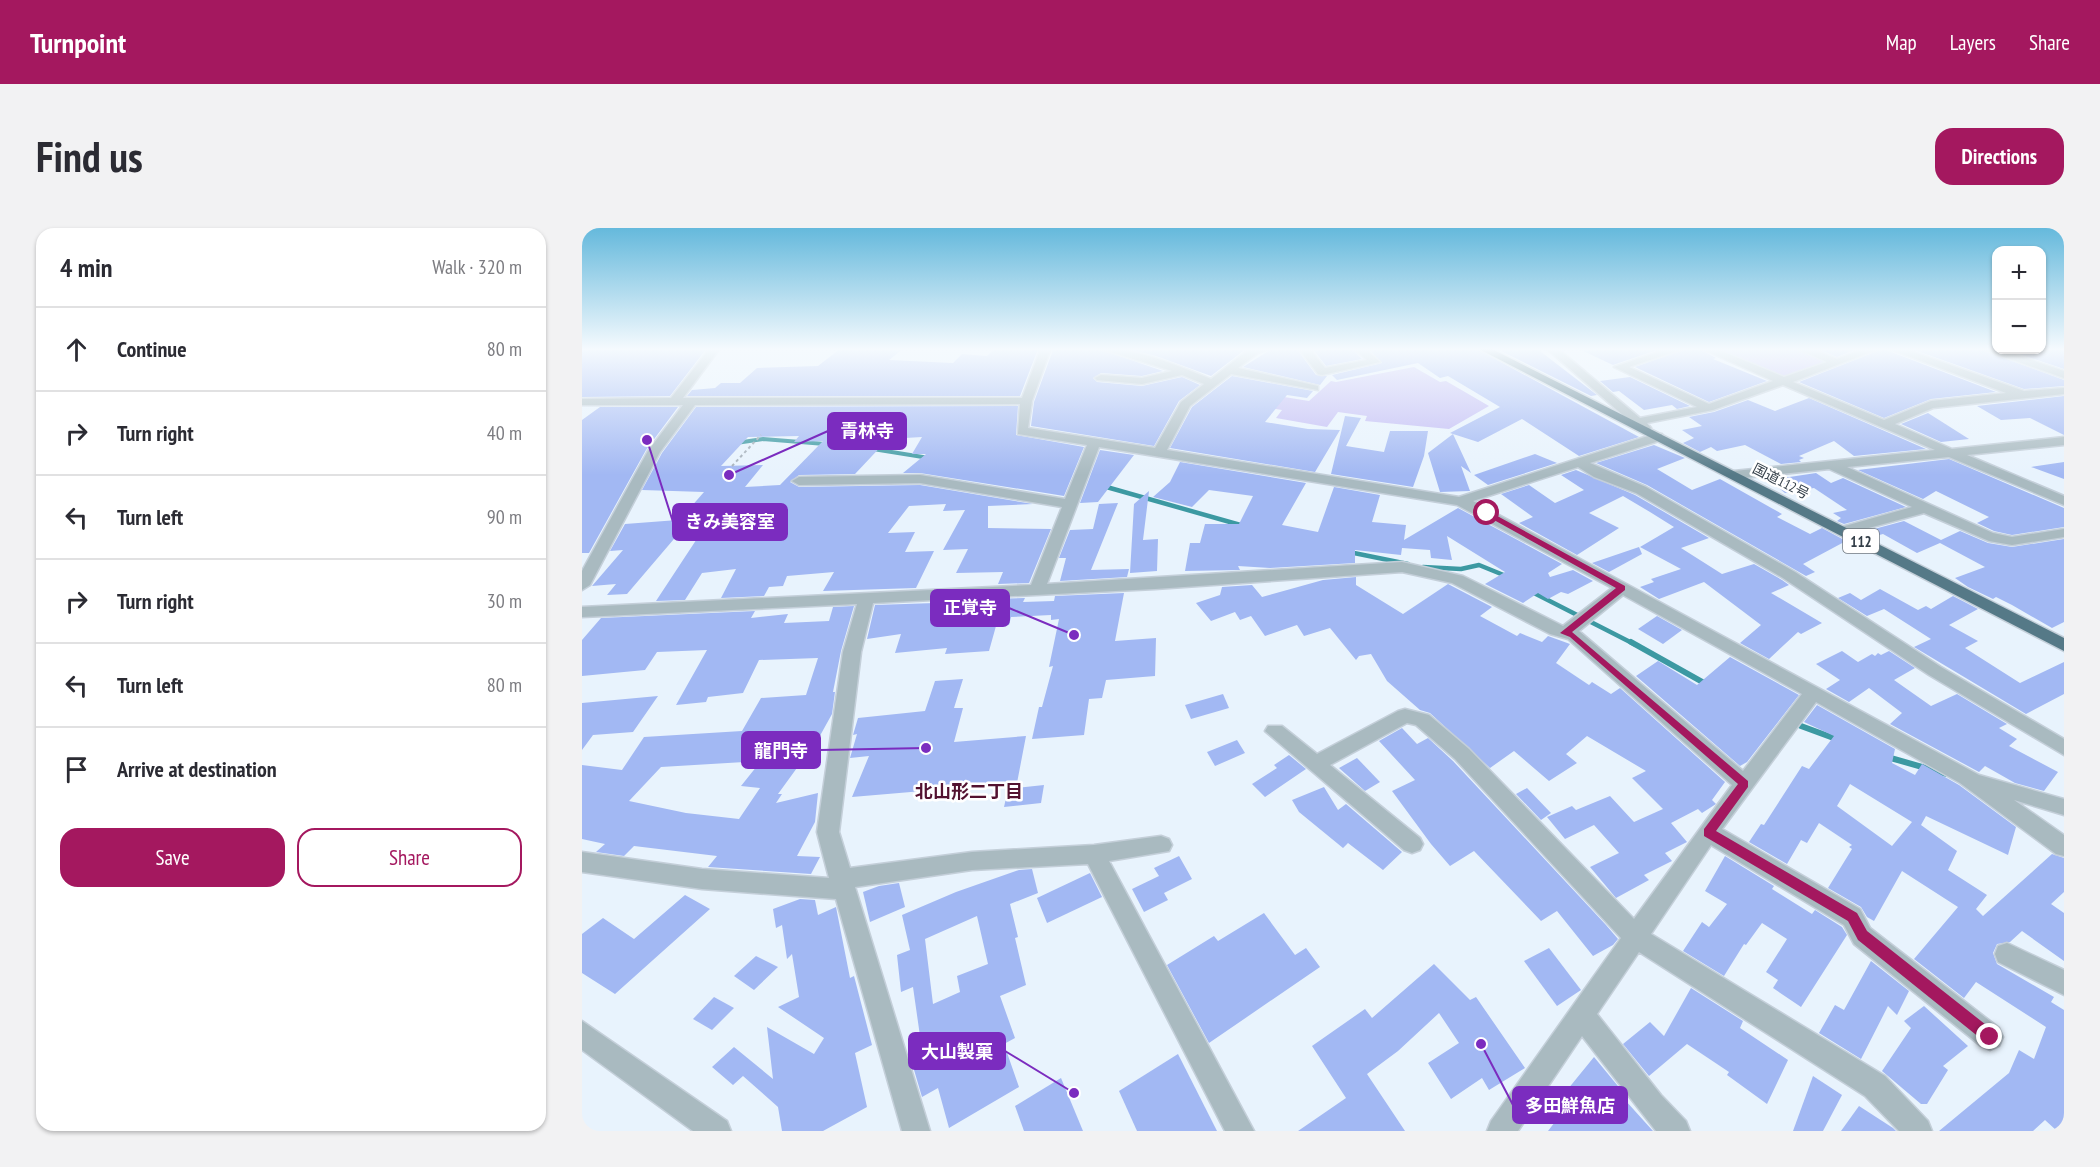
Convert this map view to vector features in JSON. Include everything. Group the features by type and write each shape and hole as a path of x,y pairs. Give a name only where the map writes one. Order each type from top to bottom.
{"highway":[{"name":"国道112号","path":"1565,390 2064,645"}],"street":[{"path":"673,403 683,390"},
{"path":"1030,390 1026,401 1022,431 1460,501 1487,513 1967,777 2064,847"},
{"path":"1160,452 1185,404 1203,390"},
{"path":"1599,390 1636,422 1658,437"},
{"path":"1670,390 1709,408"},
{"path":"1636,422 1709,408 1758,390"},
{"path":"1805,390 2064,501"},
{"path":"2009,390 2023,395"},
{"path":"1885,424 1931,405 2064,391"},
{"path":"582,402 1026,401"},
{"path":"582,416 601,402"},
{"path":"582,585 654,452 691,402"},
{"path":"1460,501 1658,437"},
{"path":"1734,475 2064,441"},
{"path":"1037,589 1094,443"},
{"path":"1578,462 1599,474 1641,490 1789,575 1935,671 2064,748"},
{"path":"1832,465 1989,537 2012,541 2064,533"},
{"path":"799,481 920,479 1069,504"},
{"path":"1843,531 1926,508"},
{"path":"582,612 866,600 1239,579 1402,567 1457,579 1508,607 1577,623"},
{"path":"1622,588 1577,623 1574,635 1744,784"},
{"path":"866,600 852,652 828,832 916,1131"},
{"path":"1501,1131 1708,832 1813,693"},
{"path":"1316,764 1405,716 1422,720 1462,754 1504,795 1635,937 1875,1086 1918,1131"},
{"path":"1275,731 1412,844"},
{"path":"1967,777 2064,807"},
{"path":"1708,832 1852,917 1862,936 1990,1037"},
{"path":"582,862 702,879 842,884 972,861 1094,854 1161,845"},
{"path":"1094,854 1240,1131"},
{"path":"2007,954 2064,983"},
{"path":"1581,1015 1651,1105 1676,1131"},
{"path":"582,1034 708,1122 717,1131"}],"path":[{"path":"732,466 761,435"}],"shaded area":[{"path":"1321,390 1462,390 1489,406 1449,429 1365,421 1367,416 1338,412 1327,427 1276,418 1282,410 1252,405 1266,394 1309,401"}],"building":[{"path":"582,390 675,390 670,396 582,397"},
{"path":"692,390 1022,390 1020,396 687,396"},
{"path":"1038,390 1193,390 1179,401 1154,446 1031,426 1034,402"},
{"path":"1214,390 1308,390 1313,391 1307,398 1287,395 1265,422 1308,429 1340,430 1315,472 1170,448 1192,407"},
{"path":"1472,390 1553,390 1639,437 1579,456 1522,419 1478,442 1450,433 1500,407"},
{"path":"1579,390 1591,390 1597,395 1591,396"},
{"path":"1611,390 1657,390 1690,406 1677,409 1672,405 1644,410 1619,391"},
{"path":"1684,390 1742,390 1709,402"},
{"path":"1818,390 1991,390 1996,392 1931,399 1884,418"},
{"path":"2064,396 2064,435 2030,418 2001,420 1977,406"},
{"path":"1809,398 1926,449 1854,456 1834,441 1799,456 1804,458 1799,460 1801,462 1781,464 1745,445 1717,451 1711,447 1700,452 1683,443 1694,438 1682,430 1702,426 1689,417 1714,412 1748,400 1775,411"},
{"path":"1018,406 1016,435 1084,447 1064,496 920,473 903,473 926,454 912,454 922,437 888,439 855,474 799,475 790,482 799,487 920,485 1033,504 988,506 988,528 1051,529 1029,583 998,584 1003,572 956,573 968,549 943,550 965,510 943,511 946,504 909,506 888,533 915,532 905,552 934,551 916,588 823,591 834,572 787,576 783,586 769,587 764,596 721,598 736,569 702,573 685,600 656,601 708,522 690,508 704,492 642,490 662,453 696,407","holes":["799,436 794,442 823,441 780,485 745,487 763,465 721,466 748,437"]},
{"path":"600,407 678,407 646,450 589,553 582,553 582,420"},
{"path":"1928,413 1969,439 1941,442 1901,424"},
{"path":"1345,416 1361,418 1346,446 1384,452 1390,431 1428,431 1424,456 1413,487 1331,474"},
{"path":"1453,434 1471,473 1461,466 1470,491 1440,492 1428,453"},
{"path":"1654,445 1685,458 1657,469 1692,490 1720,479 1782,514 1777,517 1810,534 1822,528 1846,541 1803,564 1815,572 1806,576 1647,485 1596,463"},
{"path":"1100,450 1134,455 1098,502 1080,503"},
{"path":"1535,454 1557,463 1488,485 1474,475"},
{"path":"1949,459 2064,508 2064,527 2012,535 1994,531 1977,523 1989,517 1936,491 1923,499 1858,470"},
{"path":"1180,462 1306,483 1282,525 1318,532 1334,487 1380,495 1372,522 1406,525 1404,540 1458,508 1562,564 1548,573 1550,577 1573,570 1593,581 1568,594 1561,592 1548,599 1538,593 1523,603 1485,584 1505,572 1447,536 1452,560 1431,558 1430,550 1402,548 1401,555 1355,550 1355,563 1270,568 1238,566 1240,570 1185,571 1190,543 1200,543 1205,524 1239,524 1253,496 1209,490 1192,507 1153,497 1170,482"},
{"path":"2064,462 2064,479 2031,467"},
{"path":"1576,470 1635,495 1709,538 1681,548 1722,574 1754,564 1782,580 1789,585 1771,593 1822,623 1801,634 1798,632 1769,659 1740,643 1761,625 1704,582 1659,599 1640,587 1654,582 1651,579 1681,569 1640,547 1674,527 1650,512 1623,496 1589,513 1619,528 1577,555 1519,523 1533,517 1501,494 1529,485 1555,503 1584,490 1561,475"},
{"path":"1816,473 1831,483 1843,478 1906,507 1844,524 1837,521 1841,518 1833,513 1847,510 1814,488 1785,493 1769,480"},
{"path":"1149,491 1143,540 1158,539 1157,571 1130,573 1134,504"},
{"path":"1118,503 1091,570 1129,569 1127,577 1060,581 1066,558 1059,558 1070,530 1093,529 1099,504"},
{"path":"691,519 627,594 607,595 616,584 592,586 623,550 610,551 625,524"},
{"path":"1904,521 1941,540 1960,531 1988,543 2012,547 2064,539 2064,622 2052,628 1996,597 1993,599 1968,587 1955,578 1985,567 1940,543 1917,553 1883,534 1872,537 1863,532"},
{"path":"1639,547 1642,554 1609,572 1592,563"},
{"path":"1356,577 1356,585 1403,614 1448,584 1492,607 1480,616 1517,636 1520,633 1542,642 1548,636 1570,644 1556,663 1589,685 1592,682 1611,694 1620,688 1725,782 1712,800 1716,804 1702,813 1698,809 1671,823 1687,842 1665,853 1672,861 1644,875 1649,880 1616,898 1590,867 1619,853 1594,825 1565,839 1547,817 1572,806 1576,810 1610,796 1634,822 1663,809 1632,778 1646,771 1587,736 1566,754 1577,763 1549,781 1514,751 1490,768 1430,713 1420,710 1387,681 1371,654 1359,656 1356,660 1330,628 1304,636 1297,625 1265,636 1251,616 1240,620 1235,612 1211,621 1196,603 1220,595 1222,587 1252,585 1262,597 1323,580"},
{"path":"1880,589 1918,610 1926,606 1931,609 1953,596 1978,609 1949,625 1978,641 1965,648 2020,683 2064,662 2064,694 2026,714 1914,647 1931,639 1884,609 1867,616 1838,598 1850,593 1861,600"},
{"path":"1124,593 1115,641 1156,638 1155,676 1106,680 1102,698 1089,699 1084,735 1032,739 1039,707 1042,707 1053,666 1049,667 1059,619 1051,620 1051,615 1011,617 1009,625 996,626 989,651 945,654 947,648 895,653 901,634 867,639 875,605 935,603 934,608 990,605 992,599 1025,598 1023,602 1054,601 1055,596"},
{"path":"854,606 841,651 833,692 835,692 832,714 806,761 802,761 778,794 782,794 776,803 818,793 815,822 797,856 820,857 811,874 708,867 717,856 634,846 624,856 596,852 605,844 582,839 582,765 622,770 644,737 742,731 761,698 806,695 818,658 759,660 743,693 708,697 706,702 676,705 707,650 657,652 645,670 582,676 582,640 601,618 755,611 751,618 788,614 784,623 829,621 833,607","holes":["761,761 741,786 760,788 739,819 686,813 629,801 661,767"]},
{"path":"1657,616 1682,630 1663,644 1638,629"},
{"path":"1842,651 1858,662 1872,654 1881,655 1889,651 1915,668 1894,680 1931,706 1957,694 2007,724 1999,728 2017,739 2009,746 2058,772 2044,791 2015,783 1985,766 1979,772 1890,724 1902,713 1869,688 1849,702 1826,689 1840,680 1816,664"},
{"path":"1730,657 1799,695 1747,762 1740,766 1636,676 1658,661 1697,685"},
{"path":"963,679 954,708 963,708 954,742 1026,736 1017,783 852,797 869,756 850,758 857,734 853,735 858,718 925,711 935,681"},
{"path":"1223,694 1229,708 1191,719 1185,705"},
{"path":"658,696 633,732 593,735 582,750 582,703"},
{"path":"1817,705 1895,749 1892,763 1915,775 1922,764 1959,785 2016,827 2008,855 1926,816 1921,825 1957,851 1948,870 1987,895 1976,909 1983,916 2052,854 2064,858 2064,892 2051,904 2064,913 2064,961 2022,931 2010,942 1997,944 1993,953 1997,964 2054,997 2051,1002 2064,1010 2064,1131 2057,1131 2045,1120 2033,1131 1939,1131 2009,1073 2019,1050 2034,1059 2046,1027 1976,982 1964,998 1914,959 1958,907 1902,871 1874,921 1867,917 1861,907 1828,888 1852,849 1849,847 1852,845 1819,823 1807,843 1801,840 1787,864 1749,842 1761,824 1764,825 1802,766 1809,769 1834,736 1804,722","holes":["1850,784 1912,822 1892,846 1837,806"]},
{"path":"1402,728 1417,744 1428,738 1453,761 1606,925 1618,939 1613,945 1593,956 1557,911 1541,921 1474,851 1450,866 1392,791 1415,780 1379,741"},
{"path":"1237,740 1245,753 1215,766 1207,752"},
{"path":"1289,755 1306,769 1265,797 1252,784 1277,768 1274,765"},
{"path":"1357,758 1380,782 1365,791 1339,768"},
{"path":"1044,785 1041,803 1004,807 1008,789"},
{"path":"1324,787 1338,810 1346,804 1402,852 1383,870 1348,843 1343,848 1299,812 1292,800"},
{"path":"1527,788 1551,813 1541,820 1516,794"},
{"path":"1179,856 1192,879 1164,893 1168,900 1144,912 1132,889 1159,876 1154,868"},
{"path":"1725,856 1774,886 1772,889 1812,914 1815,910 1842,927 1847,935 1801,1007 1773,988 1778,980 1766,972 1787,939 1762,923 1746,945 1744,944 1724,976 1683,951 1702,922 1709,927 1727,904 1705,891"},
{"path":"1032,869 1038,893 1010,904 1026,985 1000,996 1015,1038 1004,1044 1019,1087 949,1128 938,1088 922,1097 912,1063 923,1057 913,987 901,992 897,955 910,950 902,915 956,892 1019,870","holes":["977,916 988,964 957,976 960,992 933,1004 925,939"]},
{"path":"1090,873 1102,897 1047,923 1037,898"},
{"path":"899,883 905,907 870,922 863,892 879,886"},
{"path":"685,895 710,909 615,994 582,973 582,934 603,918 634,939"},
{"path":"800,899 815,900 818,915 836,907 850,978 854,976 872,1045 855,1053 867,1107 823,1131 782,1131 778,1107 743,1076 733,1085 712,1067 734,1047 773,1079 767,1027 814,1054 824,1038 778,1007 799,997 792,954 787,959 782,925 776,928 773,909"},
{"path":"1264,913 1295,955 1306,948 1320,967 1209,1043 1167,965 1214,936 1218,941"},
{"path":"1549,948 1581,990 1557,1006 1524,961"},
{"path":"756,956 778,967 754,990 734,976"},
{"path":"1871,961 1909,991 1897,1015 1888,1006 1861,1059 1819,1033 1835,1005 1844,1010"},
{"path":"1434,964 1470,1000 1476,997 1525,1068 1489,1090 1482,1078 1451,1099 1428,1063 1459,1043 1439,1013 1398,1051 1367,1074 1405,1131 1298,1131 1346,1098 1312,1046 1365,1009 1372,1018"},
{"path":"1691,988 1743,1021 1740,1028 1788,1060 1767,1104 1727,1075 1729,1072 1687,1044 1649,1076 1623,1044 1650,1022 1664,1036"},
{"path":"714,997 734,1008 712,1030 693,1019"},
{"path":"1924,1006 1968,1046 1943,1066 1948,1070 1927,1104 1921,1104 1882,1071 1911,1028 1904,1021"},
{"path":"1178,1054 1217,1131 1137,1131 1119,1091"},
{"path":"1594,1057 1627,1097 1625,1100 1653,1131 1548,1131 1558,1118 1550,1111"},
{"path":"1813,1076 1842,1095 1823,1131 1793,1131"},
{"path":"1061,1078 1083,1131 1024,1131 1015,1106"},
{"path":"1859,1106 1893,1128 1896,1131 1841,1131"}],"waterway":[{"path":"736,443 763,439 825,444"},
{"path":"873,449 929,458"},
{"path":"1103,486 1244,526"},
{"path":"1349,552 1408,564"},
{"path":"1423,567 1461,569 1479,565 1506,576"},
{"path":"1532,592 1634,644"},
{"path":"1631,642 1706,684"},
{"path":"1801,726 1839,740"},
{"path":"1887,757 1947,774"}],"place":[{"name":"きみ美容室","path":"647,440"},
{"name":"青林寺","path":"729,475"},
{"name":"正覚寺","path":"1074,635"},
{"name":"龍門寺","path":"926,748"},
{"name":"多田鮮魚店","path":"1481,1044"},
{"name":"大山製菓","path":"1074,1093"}],"district":[{"name":"北山形二丁目","path":"969,791"}],"route":[{"path":"1487,513 1622,588 1565,633 1574,635 1744,784 1708,832 1852,917 1862,936 1990,1037"}]}
